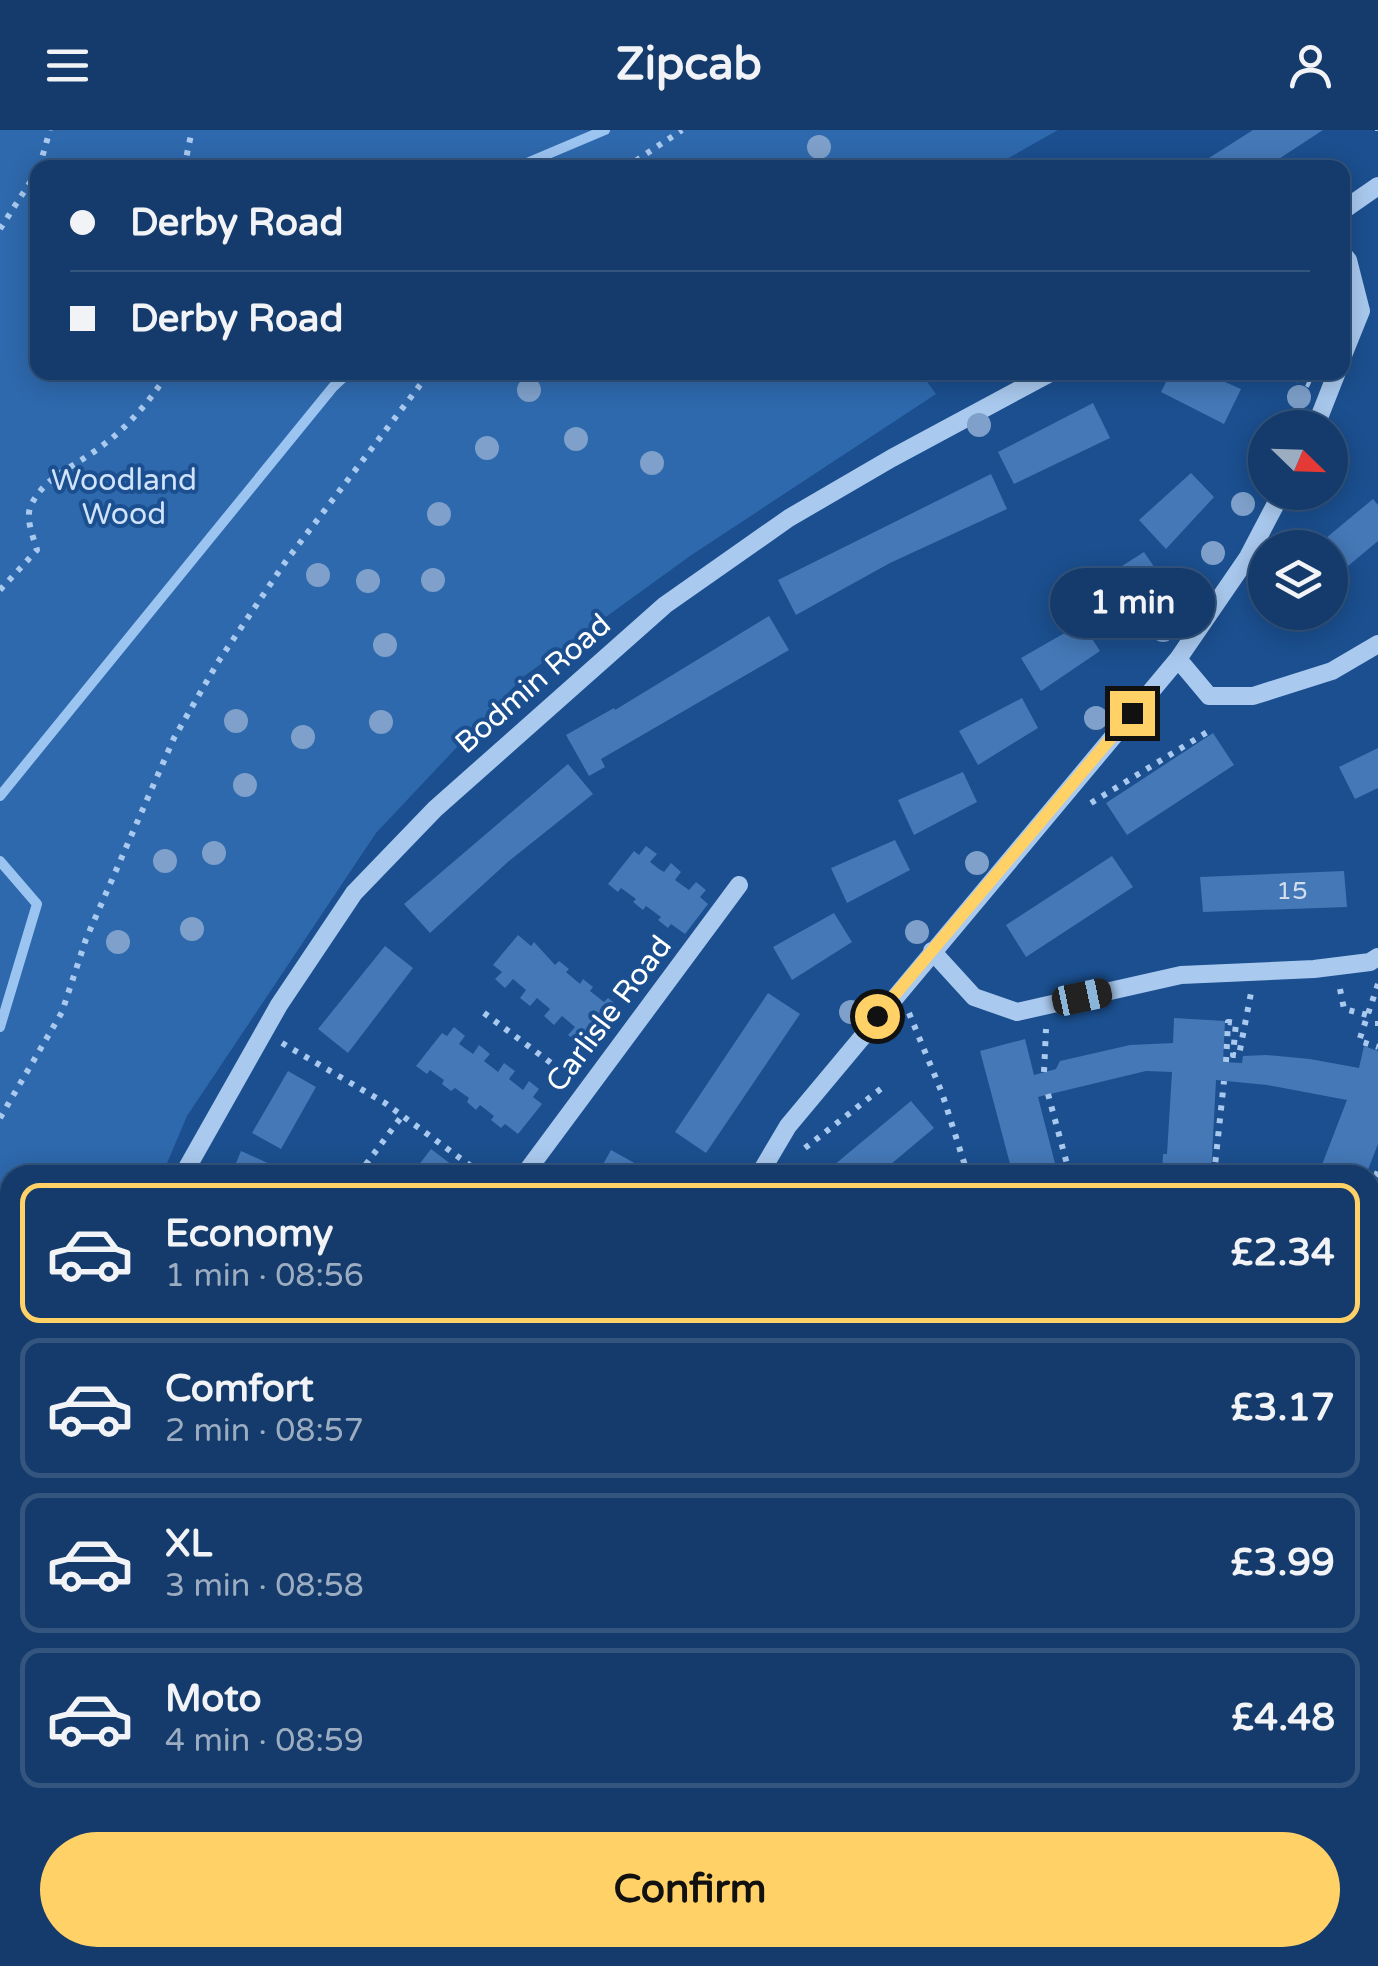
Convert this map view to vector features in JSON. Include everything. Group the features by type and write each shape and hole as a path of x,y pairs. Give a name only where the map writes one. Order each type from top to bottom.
{"street":[{"path":"1350,205 1378,186"},
{"path":"1350,268 1361,311 1350,338"},
{"name":"Bodmin Road","path":"189,1165 264,1032 354,892 435,809 665,605 789,518 1037,380"},
{"path":"1322,410 1334,380"},
{"path":"765,1165 788,1126 1178,659 1248,558 1273,510"},
{"path":"1178,659 1208,696 1253,696 1332,671 1378,644"},
{"name":"Carlisle Road","path":"531,1165 739,885"},
{"path":"932,951 974,997 1017,1012 1181,976 1336,966 1370,962 1378,957"}],"path":[{"path":"41,160 50,130"},
{"path":"186,160 192,130"},
{"path":"637,160 682,130"},
{"path":"0,229 30,182"},
{"path":"0,590 37,550 29,523 30,507 60,471 89,456 142,412 164,380"},
{"path":"0,1118 62,1012 86,939 174,738 218,662 286,561 424,380"},
{"path":"1082,809 1209,731"},
{"path":"1336,966 1344,1009 1367,1015"},
{"path":"1226,1062 1228,1022 1236,1023 1233,1055 1239,1056 1255,972"},
{"path":"1378,983 1359,1040 1378,1048"},
{"path":"900,989 942,1092 965,1165"},
{"path":"484,1013 543,1057"},
{"path":"1044,1072 1049,1017 1054,1036"},
{"path":"264,1032 402,1116 469,1165"},
{"path":"1215,1165 1224,1080"},
{"path":"800,1152 887,1084"},
{"path":"1048,1094 1068,1165"},
{"path":"365,1165 402,1116"}],"green space":[{"name":"Woodland Wood","path":"0,130 1058,130 1005,160 30,160 30,380 926,380 936,394 690,556 523,677 376,833 187,1116 166,1165 0,1165"}],"building":[{"path":"1253,130 1323,130 1277,160 1209,158"},
{"path":"1167,380 1220,380 1241,389 1224,424 1161,392"},
{"path":"1093,403 1110,438 1014,484 998,452"},
{"path":"1191,473 1214,497 1166,549 1139,520"},
{"path":"991,474 1007,509 890,563 796,615 778,580"},
{"path":"1373,499 1378,505 1378,541 1348,566 1348,530 1336,530"},
{"path":"1144,552 1163,580 1106,622 1084,590"},
{"path":"769,616 789,650 601,759 605,767 589,776 566,735 615,710"},
{"path":"1082,623 1100,651 1041,691 1021,658"},
{"path":"1022,698 1038,728 978,765 959,731"},
{"path":"1213,733 1234,765 1127,835 1106,803"},
{"path":"1378,748 1378,788 1355,799 1339,767"},
{"path":"568,764 593,794 509,861 430,933 404,904"},
{"path":"963,772 977,802 914,835 898,800"},
{"path":"895,840 910,870 847,903 831,868"},
{"path":"646,846 657,854 650,862 659,869 664,872 671,863 681,872 675,880 689,890 696,882 706,890 700,897 708,904 685,934 671,924 668,928 646,906 643,910 633,902 636,899 608,884 634,851 639,855"},
{"path":"1112,856 1133,887 1026,957 1006,925"},
{"path":"1344,871 1347,907 1203,912 1200,877"},
{"path":"834,913 852,942 792,980 773,947"},
{"path":"518,935 531,946 534,942 555,965 559,961 580,984 583,979 604,1002 608,998 618,1006 591,1039 586,1035 579,1043 568,1035 575,1027 562,1016 554,1025 544,1016 550,1009 537,998 530,1006 520,998 526,990 513,979 505,988 495,979 502,972 493,965"},
{"path":"385,946 413,968 348,1053 318,1029"},
{"path":"768,993 800,1014 706,1153 675,1132"},
{"path":"1174,1018 1225,1021 1223,1062 1242,1063 1243,1056 1266,1055 1359,1068 1364,1046 1378,1051 1378,1144 1370,1165 1322,1165 1347,1100 1216,1080 1212,1165 1162,1165 1163,1154 1167,1154 1172,1072 1146,1071 1038,1097 1055,1165 1010,1165 980,1051 1025,1039 1034,1075 1056,1069 1060,1061 1130,1045 1173,1043"},
{"path":"454,1027 465,1036 459,1044 473,1054 479,1045 490,1054 484,1061 498,1072 504,1063 515,1071 509,1079 523,1090 529,1081 539,1089 533,1097 542,1104 518,1134 505,1124 501,1128 480,1105 476,1110 467,1102 469,1098 455,1088 451,1091 430,1070 427,1074 416,1066 442,1033 447,1036"},
{"path":"288,1071 316,1087 281,1149 252,1133"},
{"path":"911,1101 934,1128 890,1165 834,1165"},
{"path":"431,1149 452,1165 419,1165"},
{"path":"611,1150 638,1165 603,1165"},
{"path":"241,1151 272,1165 235,1165"}],"waterway":[{"path":"534,160 605,130"},
{"path":"0,796 340,380"},
{"path":"0,861 37,904 0,1027"}],"route":[{"path":"877,1016 1132,713"}]}
